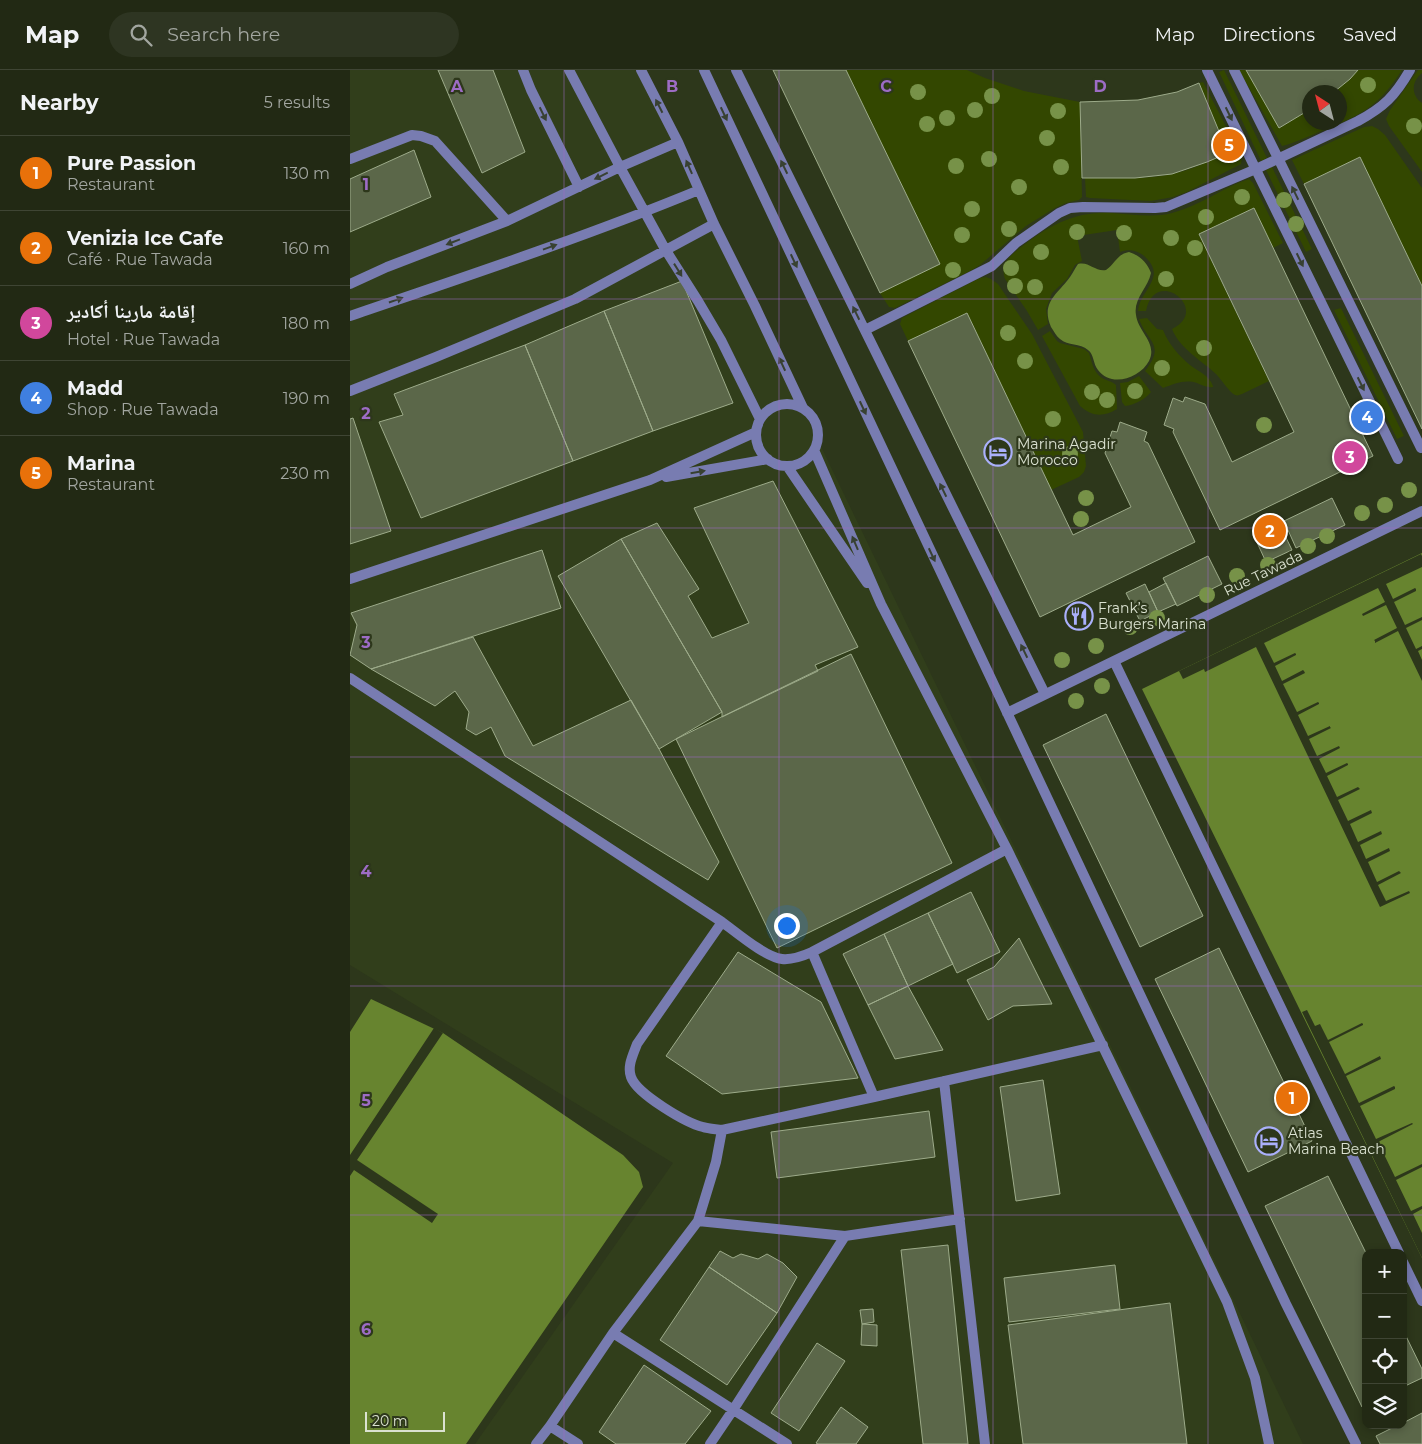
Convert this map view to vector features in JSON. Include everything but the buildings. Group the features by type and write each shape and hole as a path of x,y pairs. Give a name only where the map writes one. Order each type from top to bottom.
{"street":[{"path":"523,70 579,187"},
{"path":"569,70 644,212 721,340 760,419"},
{"path":"641,70 678,142 714,224 803,408"},
{"path":"704,70 1286,1304 1356,1444"},
{"path":"736,70 1046,694"},
{"path":"1207,70 1398,459"},
{"path":"1234,70 1421,448"},
{"path":"865,330 992,266 1016,243 1059,213 1070,208 1166,207 1256,169 1358,121 1386,103 1400,87 1410,70"},
{"path":"350,159 412,135 435,141 507,221"},
{"path":"350,284 507,221 620,167 678,142"},
{"path":"350,316 644,212 699,190"},
{"path":"350,391 575,299 714,224"},
{"path":"780,404 792,404 803,408 812,416 817,426 818,438 814,450 798,464 787,466 777,464 768,459 758,447 756,432 760,419 768,410 780,404"},
{"path":"350,579 650,480 756,432"},
{"path":"814,450 881,604 1007,849 1227,1302 1255,1378 1269,1444"},
{"path":"650,480 768,459"},
{"path":"787,466 881,604"},
{"name":"Rue Tawada","path":"1007,713 1422,511"},
{"path":"1114,661 1397,1249"},
{"path":"350,678 722,922 766,954 781,959 798,958 812,952 1007,849"},
{"path":"722,922 637,1044 630,1063 631,1078 640,1090 685,1120 702,1127 722,1130 1103,1045"},
{"path":"812,952 874,1097"},
{"path":"944,1082 985,1444"},
{"path":"536,1444 613,1333 698,1221 716,1162 722,1130"},
{"path":"698,1221 845,1236 960,1219"},
{"path":"710,1444 734,1410 845,1236"},
{"path":"1407,1270 1422,1301"},
{"path":"613,1333 787,1444"},
{"path":"550,1426 578,1444"}],"shaded area":[{"path":"350,70 645,70 711,219 1303,1444 475,1444 673,1163 350,965"},
{"path":"846,70 967,70 1024,91 1080,102 1082,197 1079,200 1055,208 1026,226 980,265 970,271 895,308 889,307 880,293 939,264"},
{"path":"1224,70 1267,158 1261,161 1219,72"},
{"path":"1239,70 1246,70 1280,128 1302,114 1302,130 1324,130 1282,146"},
{"path":"1358,70 1402,70 1376,102 1347,120 1347,85 1343,85"},
{"path":"1418,70 1422,70 1422,73 1414,84 1414,92 1422,103 1422,172 1386,119 1390,110"},
{"path":"1203,82 1241,155 1241,164 1187,192 1173,197 1151,201 1086,197 1085,178 1161,176 1186,170 1228,153 1199,83"},
{"path":"1372,126 1385,135 1422,188 1422,286 1360,157 1304,184 1292,160 1364,127"},
{"path":"1272,167 1312,249 1306,252 1266,170"},
{"path":"1249,179 1253,183 1283,243 1273,248 1254,208 1199,235 1269,381 1242,394 1235,395 1216,374 1185,348 1176,336 1172,329 1183,321 1186,312 1184,303 1177,296 1169,291 1159,292 1151,298 1146,311 1138,311 1143,296 1151,283 1153,270 1150,263 1140,253 1132,250 1120,252 1117,230 1077,236 1082,261 1075,265 1067,279 1052,293 1046,309 1048,324 1038,330 1005,279 1004,270 1006,262 1012,254 1041,233 1074,217 1098,213 1149,215 1172,213 1192,206 1239,182"},
{"path":"1129,252 1142,260 1151,273 1137,304 1136,315 1149,343 1151,355 1145,367 1139,372 1125,379 1117,380 1110,379 1098,370 1088,350 1081,346 1067,343 1059,338 1051,327 1048,311 1052,299 1078,264 1082,263 1106,270 1119,257"},
{"path":"986,277 998,284 1032,334 1083,432 1086,466 1084,472 1079,477 1051,490 967,313 908,341 900,324 902,318 980,278"},
{"path":"1341,308 1404,436 1397,439 1334,310"},
{"path":"1147,318 1157,329 1163,330 1178,353 1190,365 1206,376 1213,387 1197,383 1180,382 1163,388 1145,371 1151,362 1155,349 1139,319"},
{"path":"1050,331 1060,343 1084,349 1089,353 1097,373 1102,378 1116,385 1117,409 1098,415 1080,406 1042,336"},
{"path":"1139,376 1151,392 1140,401 1125,406 1122,402 1120,383 1128,382"},
{"path":"1422,553 1422,1258 1142,689"},
{"path":"371,999 443,1033 623,1155 639,1172 643,1187 466,1444 350,1444 350,1032"}],"pier":[{"path":"1421,554 1422,567 1386,584 1393,599 1416,589 1416,591 1394,602 1405,625 1422,617 1422,620 1406,628 1416,649 1422,646 1422,649 1418,651 1422,660 1422,681 1398,631 1375,643 1374,640 1397,628 1386,605 1363,616 1362,614 1385,602 1378,588 1264,643 1274,663 1296,654 1275,666 1282,681 1303,670 1305,673 1283,684 1297,712 1319,703 1298,715 1308,736 1330,726 1331,728 1309,739 1317,756 1339,746 1340,748 1319,759 1326,773 1348,764 1327,776 1337,797 1358,787 1360,789 1338,800 1348,821 1371,810 1372,813 1350,824 1358,842 1381,831 1382,834 1360,845 1366,859 1389,848 1390,851 1368,862 1377,882 1399,871 1401,873 1378,885 1386,901 1409,891 1410,893 1380,907 1256,647 1205,672 1204,669 1183,679 1179,671"},
{"path":"1307,1010 1315,1026 1320,1024 1328,1040 1363,1024 1329,1042 1345,1074 1380,1056 1381,1059 1346,1076 1359,1103 1395,1087 1395,1089 1360,1106 1376,1139 1413,1124 1378,1142 1395,1177 1422,1164 1422,1167 1396,1180 1411,1211 1422,1206 1422,1209 1413,1214 1422,1233 1422,1258 1302,1012"},
{"path":"434,1028 443,1033 357,1160 438,1214 432,1223 354,1170 350,1176 350,1155"}],"place":[{"name":"Marina","path":"1229,145"},
{"name":"Madd","path":"1367,417"},
{"name":"Marina Agadir Morocco","path":"998,452"},
{"name":"إقامة مارينا أكادير","path":"1350,457"},
{"name":"Venizia Ice Cafe","path":"1270,531"},
{"name":"Frank’s Burgers Marina","path":"1079,616"},
{"name":"Pure Passion","path":"1292,1098"},
{"name":"Atlas Marina Beach","path":"1269,1141"}]}
